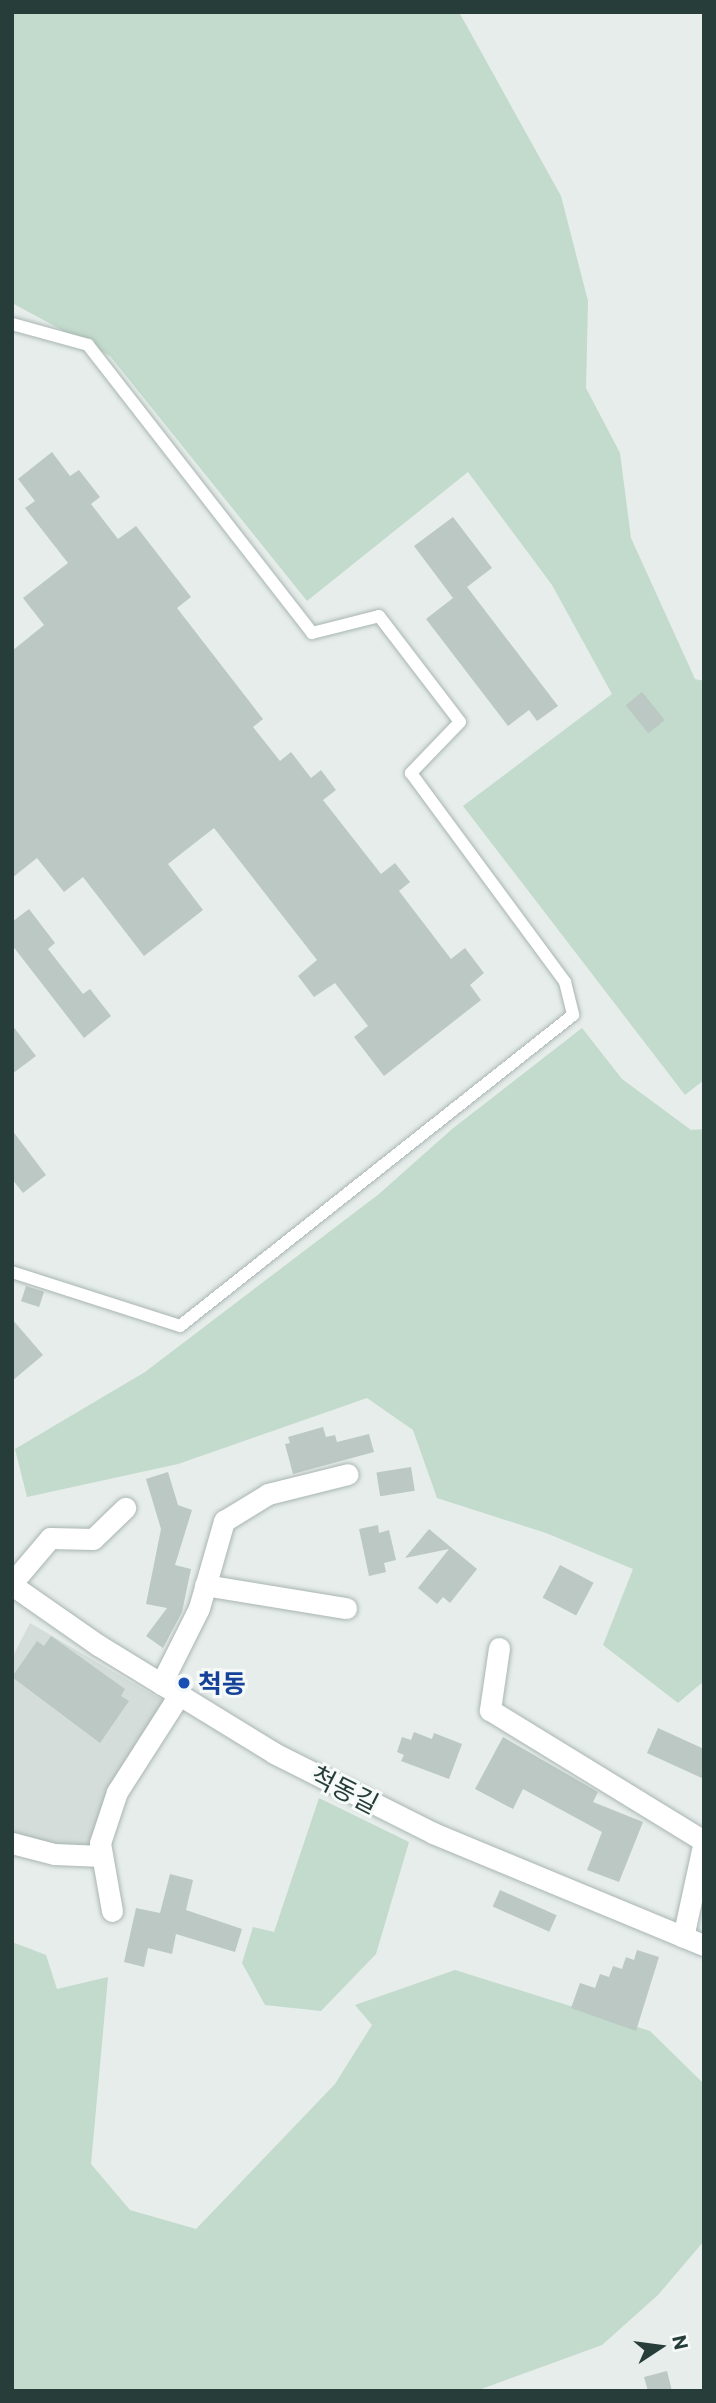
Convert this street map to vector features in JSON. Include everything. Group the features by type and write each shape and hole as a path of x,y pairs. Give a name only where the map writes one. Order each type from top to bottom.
{"street":[{"path":"112,1911 100,1843 117,1792 170,1689 199,1608 223,1521 268,1494 348,1474"},
{"path":"12,1584 50,1538 93,1539 125,1508"},
{"name":"척동길","path":"12,1584 170,1689 274,1753 433,1833 704,1945"},
{"path":"205,1585 346,1608"},
{"path":"499,1648 490,1710 704,1841 683,1937"},
{"path":"12,1843 54,1854 102,1857"}],"lane":[{"path":"12,324 88,345 312,633 379,616 460,722 411,774 565,982 573,1015 180,1325 12,1272"}],"shaded area":[{"path":"30,1623 165,1702 93,1849 55,1848 12,1837 12,1658"}],"green space":[{"path":"12,12 459,12 561,196 588,301 586,388 620,453 631,538 695,679 704,681 704,1080 685,1095 463,806 612,694 552,585 468,472 307,601 110,356 12,303"},
{"path":"582,1028 622,1079 691,1130 704,1129 704,1681 678,1703 603,1645 633,1569 546,1533 437,1498 413,1430 367,1398 178,1464 27,1497 15,1449 145,1372 379,1194 452,1129"},
{"path":"319,1798 409,1842 376,1954 321,2011 265,2005 242,1963 253,1927 274,1932"},
{"path":"12,1942 46,1955 57,1989 108,1977 91,2164 130,2210 196,2229 335,2084 372,2025 355,2005 455,1970 650,2031 704,2084 704,2241 658,2295 602,2345 476,2391 12,2391"}],"building":[{"path":"52,452 70,476 79,470 100,497 91,504 118,539 136,526 191,597 177,608 263,719 253,727 280,761 291,752 311,778 321,770 336,790 323,800 381,874 395,863 410,882 399,891 451,959 465,948 484,973 470,985 481,1000 384,1076 354,1037 368,1026 335,983 314,997 298,976 317,960 214,828 168,864 203,910 144,956 83,877 64,892 37,858 12,878 12,651 44,625 23,598 68,563 25,508 35,501 18,479"},
{"path":"453,517 492,568 467,587 558,706 537,721 529,710 508,726 426,619 453,598 414,546"},
{"path":"642,692 665,720 648,733 626,705"},
{"path":"29,909 55,943 48,949 83,994 90,989 111,1016 84,1038 12,945 12,922"},
{"path":"12,1025 36,1056 12,1074"},
{"path":"12,1130 46,1175 23,1193 12,1179"},
{"path":"26,1286 44,1292 39,1307 21,1301"},
{"path":"12,1319 43,1355 12,1381"},
{"path":"323,1427 326,1437 335,1435 337,1442 369,1434 374,1452 293,1474 285,1444 290,1443 288,1437"},
{"path":"411,1467 415,1491 380,1496 376,1472"},
{"path":"168,1472 178,1505 192,1510 175,1565 191,1569 182,1612 163,1648 146,1636 167,1608 146,1604 161,1529 146,1479"},
{"path":"378,1525 379,1533 389,1530 396,1560 384,1563 386,1572 369,1576 359,1529"},
{"path":"429,1529 477,1569 450,1603 443,1597 437,1604 418,1588 449,1549 405,1558"},
{"path":"560,1565 594,1583 576,1616 543,1598"},
{"path":"51,1636 125,1689 121,1696 129,1701 100,1743 12,1677 37,1641 44,1646"},
{"path":"658,1728 704,1749 704,1779 647,1753"},
{"path":"414,1732 432,1739 434,1733 462,1744 449,1779 401,1761 404,1755 397,1752 402,1737 411,1740"},
{"path":"503,1737 598,1792 593,1802 643,1822 619,1882 587,1870 602,1832 523,1789 513,1809 475,1789"},
{"path":"170,1874 193,1880 186,1910 242,1929 235,1952 176,1934 172,1954 148,1948 144,1967 124,1962 136,1908 160,1913"},
{"path":"500,1890 557,1915 549,1932 493,1906"},
{"path":"637,1950 659,1957 636,2031 571,2008 580,1983 595,1988 600,1974 609,1977 613,1966 622,1969 626,1957 634,1960"},
{"path":"667,2371 672,2391 648,2391 644,2377"}],"place":[{"name":"척동","path":"184,1683"}]}
